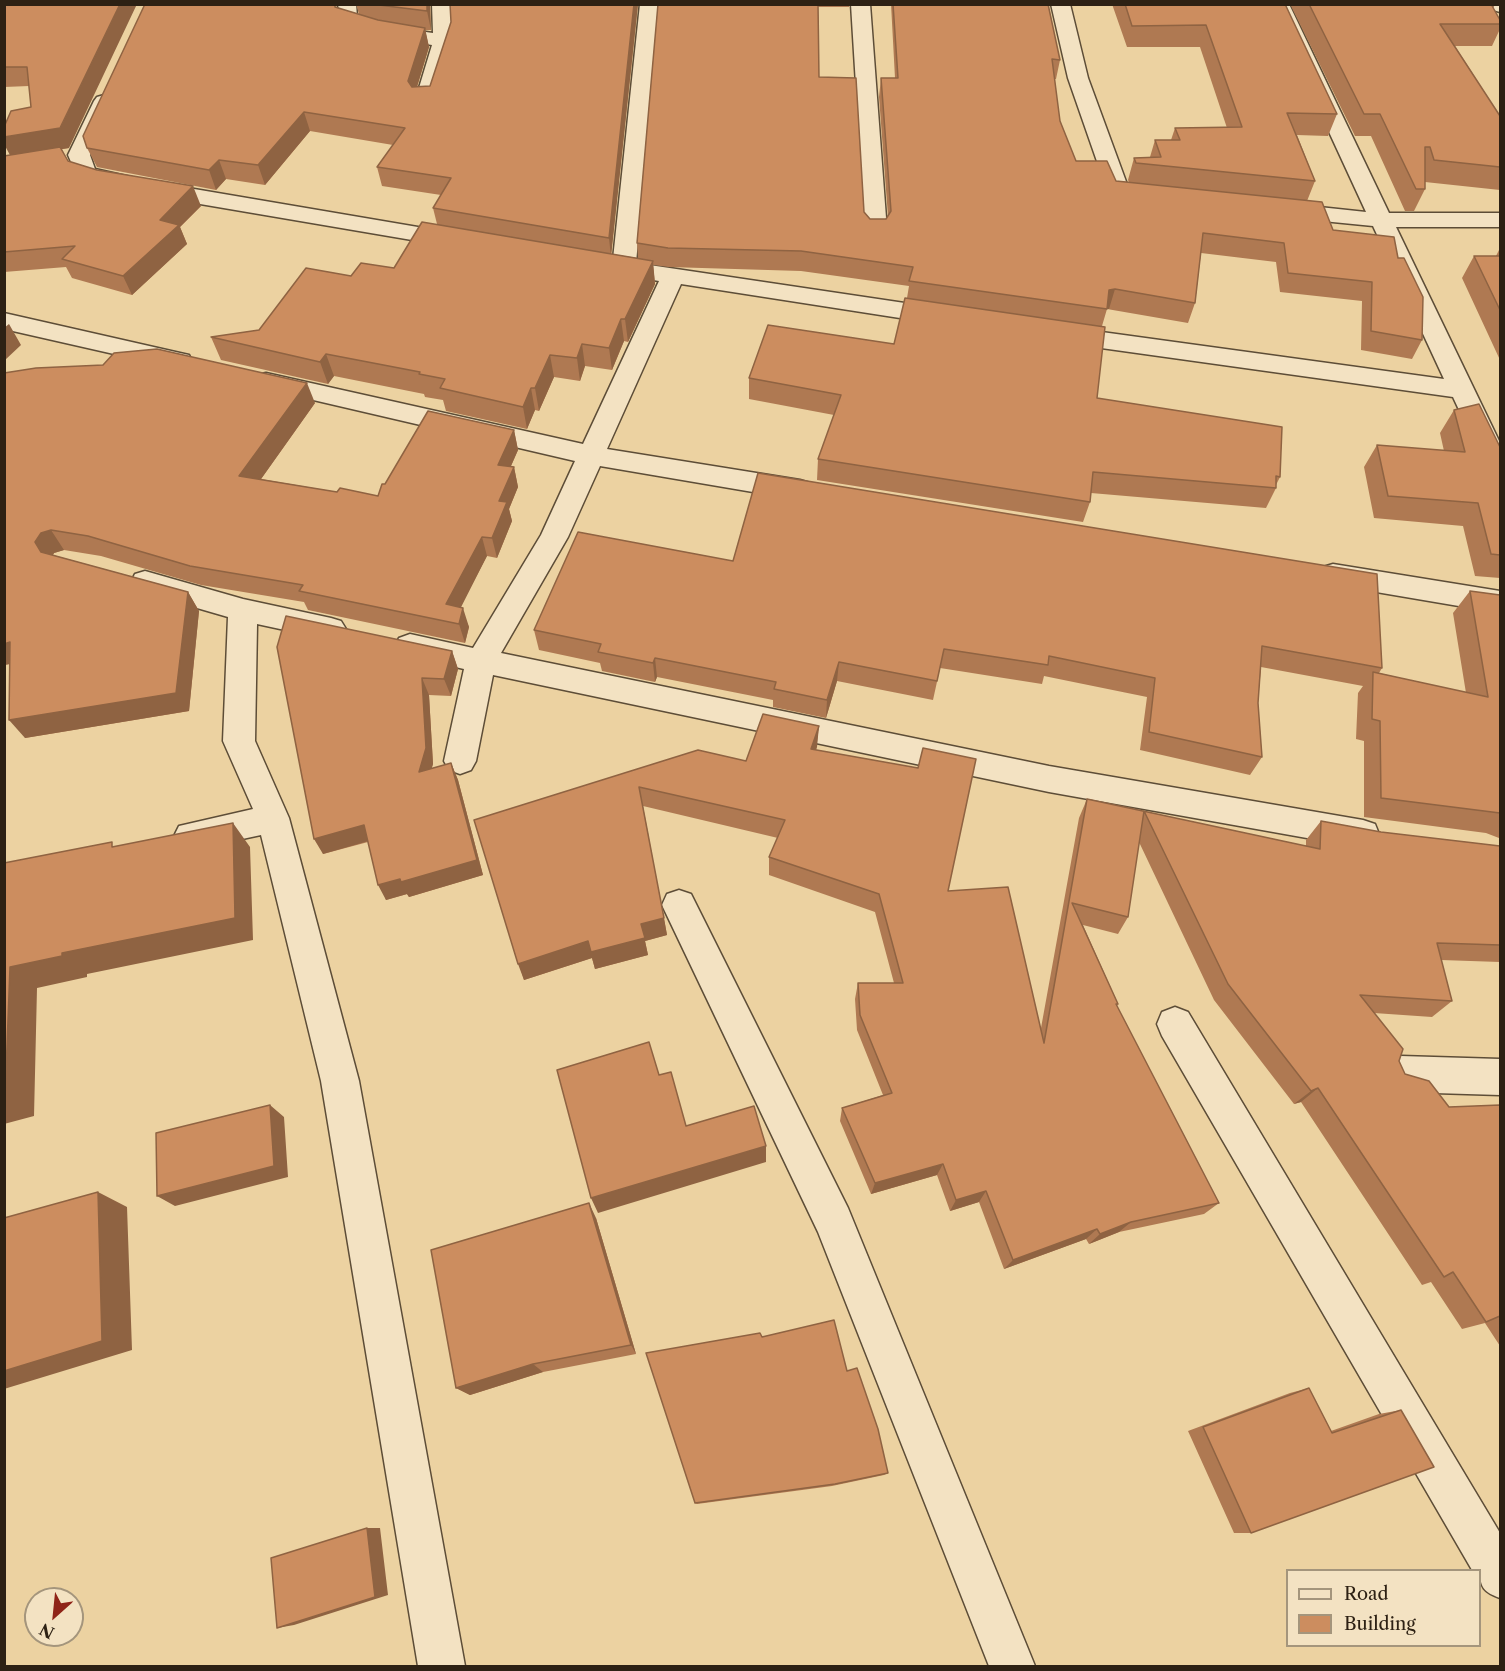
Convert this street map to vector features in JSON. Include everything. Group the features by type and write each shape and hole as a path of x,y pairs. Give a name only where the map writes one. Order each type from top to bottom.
{"street":[{"path":"347,4 348,20 367,28 389,34 443,39"},
{"path":"425,101 443,39 441,4"},
{"path":"624,268 650,4"},
{"path":"860,4 876,231"},
{"path":"1060,4 1078,78 1119,193 1154,197"},
{"path":"1279,4 1500,470"},
{"path":"114,80 68,157 86,173 107,180 483,245"},
{"path":"1261,208 1380,220 1500,220"},
{"path":"588,262 672,277 963,320"},
{"path":"460,761 481,661 554,537 589,455 672,277"},
{"path":"4,321 200,366"},
{"path":"1034,330 1462,390"},
{"path":"245,376 589,455 820,494"},
{"path":"1313,572 1500,602"},
{"path":"122,575 243,610 1049,779 1393,838"},
{"path":"243,610 239,741 273,818 340,1081 442,1666"},
{"path":"156,843 273,818"},
{"path":"679,905 834,1222 1012,1666"},
{"path":"1174,1024 1500,1575"},
{"path":"1401,1074 1500,1077"}],"building":[{"path":"4,4 120,4 60,128 4,137 4,127 11,111 31,107 27,67 4,67"},
{"path":"145,4 335,4 335,7 378,20 425,28 408,81 412,87 430,86 451,22 450,4 634,4 609,238 433,208 451,178 377,167 405,128 304,112 258,165 219,160 209,170 87,148 83,136"},
{"path":"427,4 427,11 379,5"},
{"path":"658,4 818,4 819,77 856,78 864,212 870,219 886,219 891,211 881,78 898,78 893,4 1048,4 1060,60 1052,59 1060,121 1076,161 1107,161 1116,181 1322,202 1333,230 1394,237 1398,258 1404,258 1423,297 1422,340 1371,331 1372,282 1288,273 1284,243 1203,233 1195,303 1115,289 1109,290 1107,309 909,281 913,267 801,251 668,248 637,243"},
{"path":"1125,4 1285,4 1337,114 1287,113 1315,181 1136,163 1134,158 1161,157 1155,140 1180,140 1175,128 1242,127 1206,25 1132,26"},
{"path":"1309,4 1491,4 1500,24 1440,24 1500,116 1500,167 1434,160 1430,147 1425,147 1425,189 1416,189 1380,114 1364,114"},
{"path":"60,147 68,161 97,170 193,186 160,220 179,225 123,276 62,259 75,246 4,252 4,156"},
{"path":"422,222 653,261 625,319 621,319 609,348 582,344 577,358 550,355 535,388 531,388 523,407 440,388 445,379 419,374 420,372 326,354 320,362 211,337 259,330 306,268 351,276 361,263 394,268"},
{"path":"1474,256 1500,256 1500,310"},
{"path":"905,298 1105,327 1097,398 1282,427 1280,477 1276,476 1276,488 1093,472 1090,502 818,459 841,395 749,378 768,325 894,344"},
{"path":"157,349 307,383 239,476 337,492 340,488 378,496 382,484 385,484 428,411 514,430 498,465 514,467 499,501 507,502 492,538 482,537 446,604 463,608 459,624 299,591 303,585 190,566 88,536 51,530 41,533 35,542 41,552 188,592 176,693 9,720 10,642 4,644 4,373 36,368 103,365 114,353"},
{"path":"1479,404 1500,447 1500,555 1491,554 1478,503 1388,496 1377,445 1465,452 1454,410"},
{"path":"758,473 1377,574 1382,668 1262,646 1258,703 1262,757 1149,732 1155,678 1049,656 1048,665 944,649 937,681 839,662 827,700 774,689 776,682 655,658 653,663 598,652 601,644 534,630 578,532 733,561"},
{"path":"1470,591 1500,595 1500,813 1381,798 1380,721 1372,719 1373,672 1488,697"},
{"path":"286,616 452,651 444,679 422,678 426,748 419,772 451,763 477,860 401,882 400,879 378,885 364,825 314,839 277,647"},
{"path":"763,714 819,726 811,749 918,768 923,748 976,759 948,891 1008,887 1044,1043 1087,799 1144,811 1128,917 1072,903 1118,1004 1116,1004 1219,1203 1131,1222 1100,1234 1097,1229 1013,1260 986,1191 956,1200 943,1164 875,1183 842,1108 892,1093 860,1015 858,983 903,983 879,894 769,857 785,820 639,787 664,918 641,924 645,938 591,952 588,941 518,964 474,820 698,750 746,761"},
{"path":"1144,811 1320,849 1321,821 1381,832 1500,846 1500,945 1437,943 1452,1001 1360,995 1403,1049 1399,1061 1405,1074 1429,1081 1449,1107 1500,1105 1500,1316 1486,1322 1453,1272 1444,1277 1318,1088 1311,1091 1228,984"},
{"path":"233,823 235,918 62,953 62,956 10,967 4,1099 4,863 112,842 112,847"},
{"path":"649,1042 659,1075 671,1072 686,1126 754,1106 766,1146 591,1198 557,1070"},
{"path":"270,1105 274,1166 157,1196 156,1133"},
{"path":"98,1192 102,1341 4,1371 4,1218"},
{"path":"589,1203 631,1345 533,1364 456,1388 431,1250"},
{"path":"834,1320 847,1371 857,1368 878,1429 888,1473 835,1484 695,1503 646,1353 760,1333 762,1337"},
{"path":"1309,1388 1332,1433 1401,1410 1434,1467 1251,1533 1203,1427"},
{"path":"367,1528 375,1597 277,1628 271,1558"}]}
